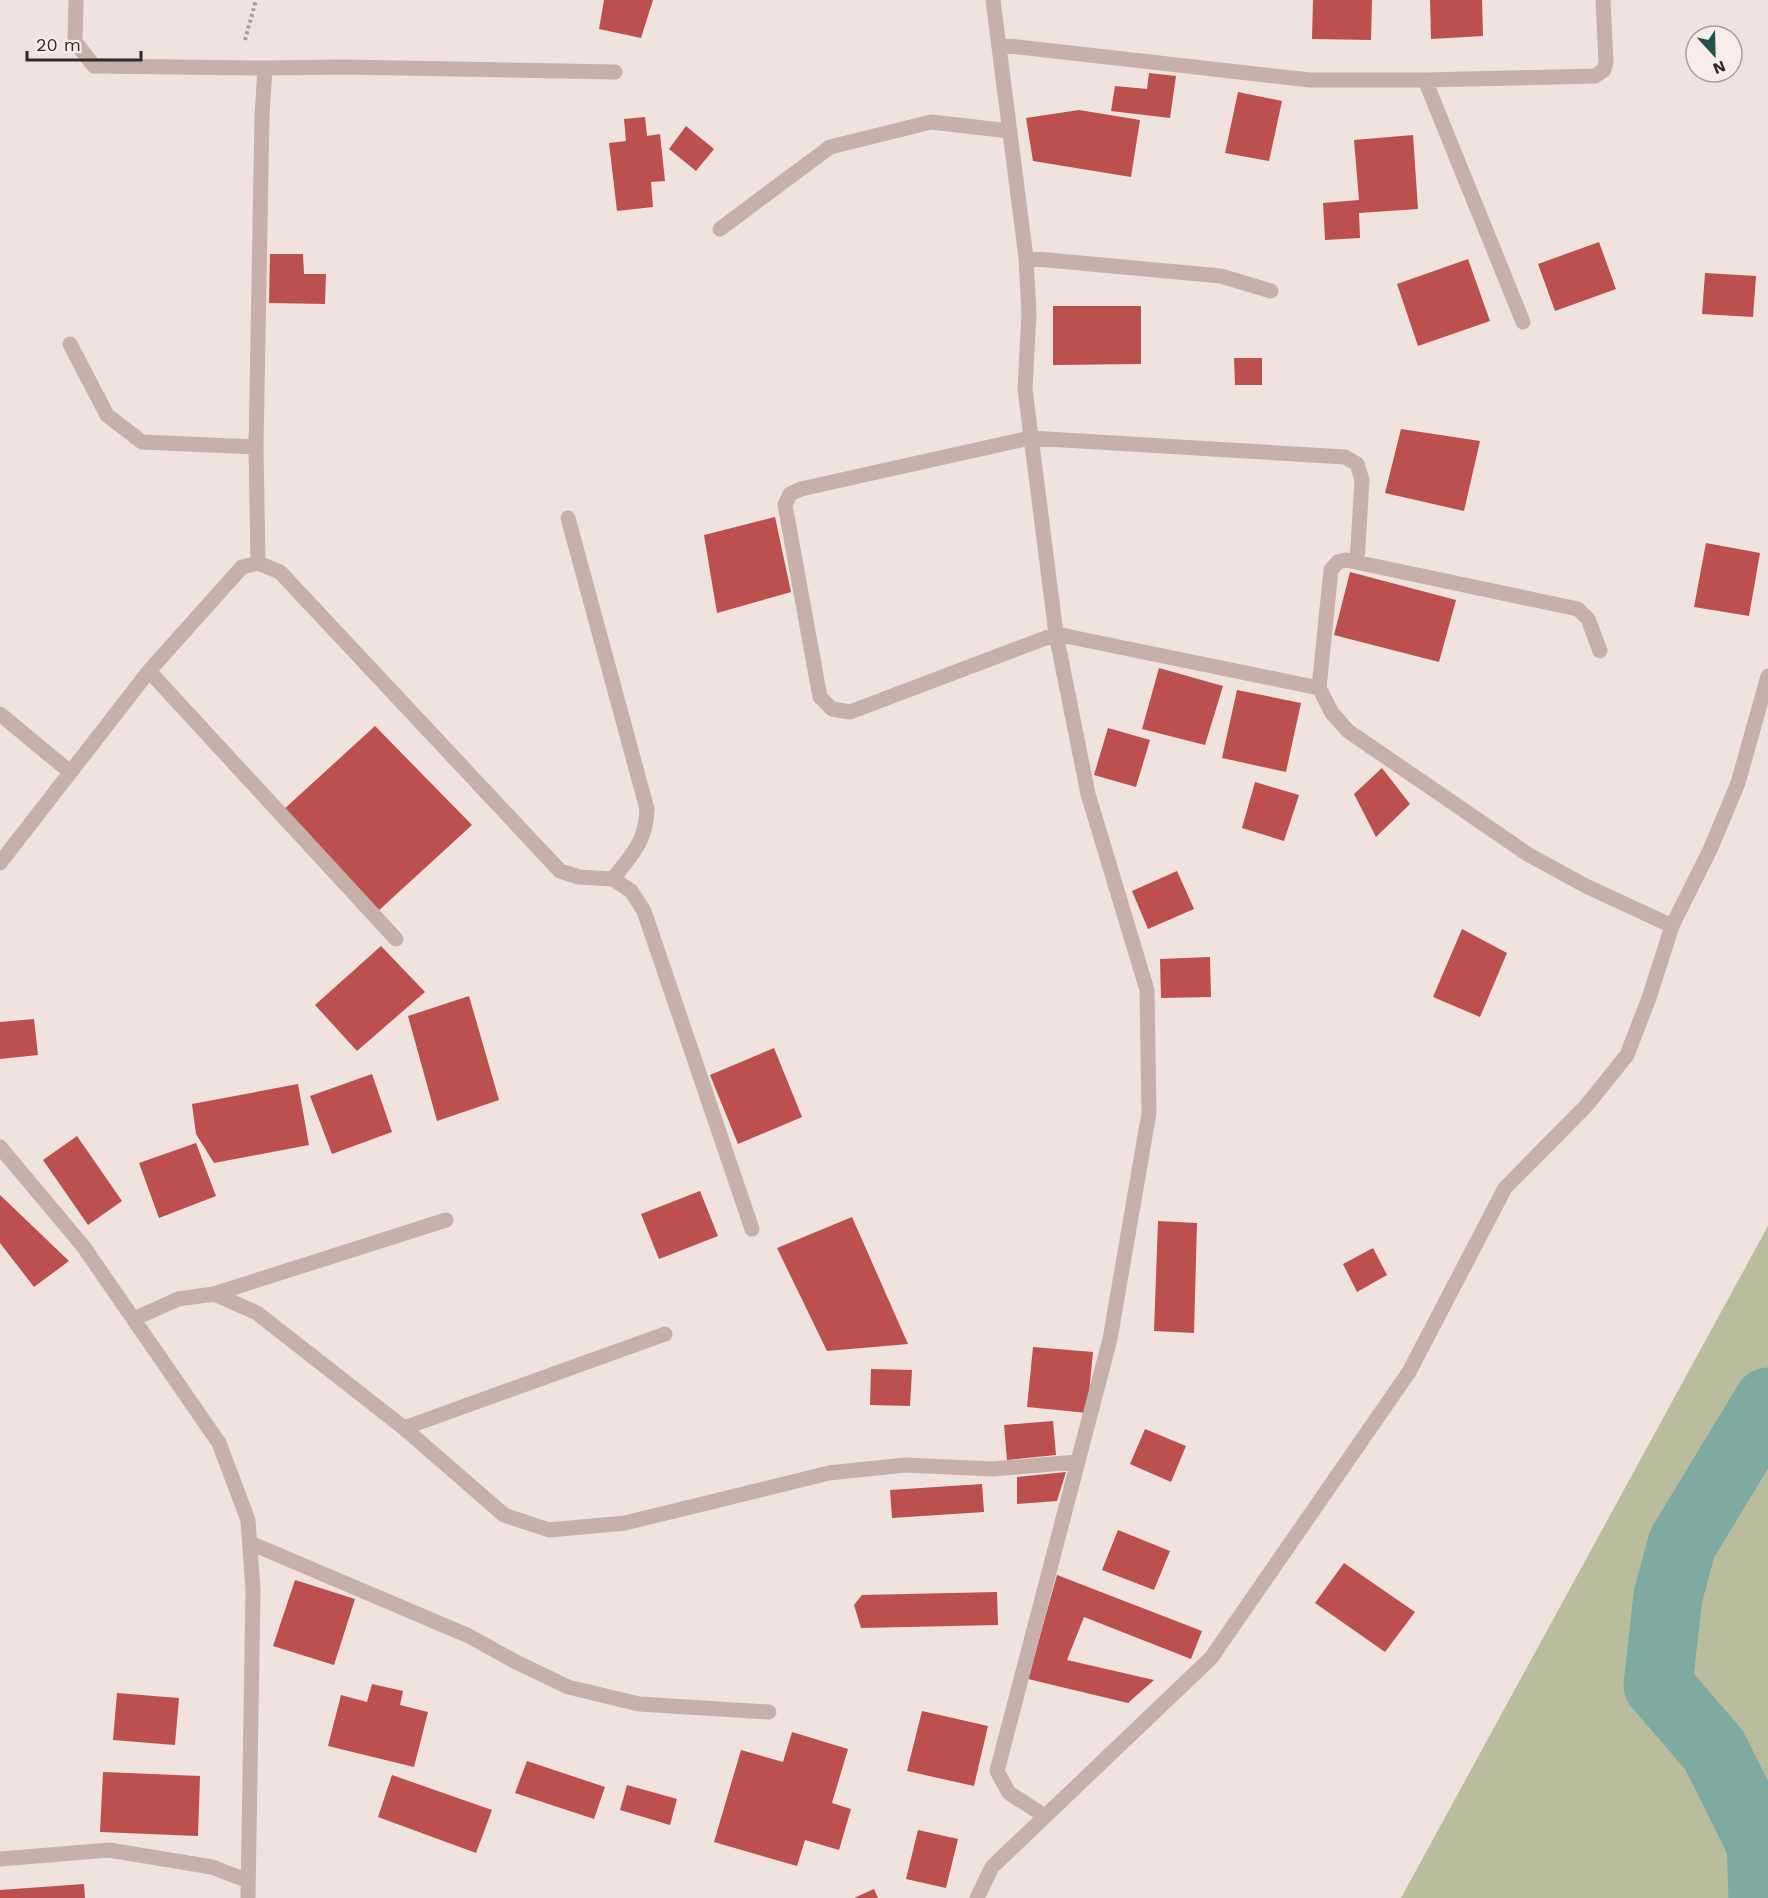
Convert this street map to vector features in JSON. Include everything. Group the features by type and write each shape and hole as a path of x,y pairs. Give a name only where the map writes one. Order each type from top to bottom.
{"street":[{"path":"76,0 75,42 93,66 344,67 615,72"},
{"path":"993,0 1026,258 1029,313 1025,389 1056,634 1088,794 1147,990 1149,1113 1110,1339 997,1771 1009,1793 1044,1816"},
{"path":"1000,45 1310,80 1595,76 1604,70 1606,62 1603,0"},
{"path":"258,563 256,447 262,116 265,68"},
{"path":"1425,80 1523,322"},
{"path":"720,229 830,147 931,122 1010,130"},
{"path":"1026,258 1221,276 1271,291"},
{"path":"70,344 107,415 142,442 256,447"},
{"path":"1319,688 1056,634 850,712 832,709 820,697 785,505 790,494 801,489 1030,438 1345,457 1357,465 1362,480 1357,562"},
{"path":"568,518 647,809 647,824 640,843 613,879"},
{"path":"1600,651 1588,619 1578,609 1346,560 1338,562 1331,570 1319,688 1332,713 1348,731 1529,855 1586,886 1672,926"},
{"path":"0,863 150,671 242,567 258,563 280,572 560,871 579,877 613,879 631,891 644,911 752,1229"},
{"path":"150,671 396,939"},
{"path":"977,1898 992,1867 1211,1658 1409,1371 1505,1188 1586,1106 1627,1055 1649,998 1672,926 1710,850 1738,783 1768,676"},
{"path":"0,714 70,772"},
{"path":"0,1147 83,1246 219,1443 248,1520 253,1590 248,1898"},
{"path":"134,1319 178,1299 214,1294 446,1221"},
{"path":"214,1294 257,1313 404,1428 504,1515 549,1530 625,1522 829,1473 905,1465 992,1469 1077,1462"},
{"path":"404,1428 665,1334"},
{"path":"250,1543 470,1636 514,1661 568,1687 639,1704 769,1712"},
{"path":"0,1859 109,1850 212,1868 248,1881"}],"path":[{"path":"237,68 256,0"}],"green space":[{"path":"1768,1226 1768,1898 1401,1898"}],"building":[{"path":"604,0 653,0 641,38 599,29"},
{"path":"1313,0 1372,0 1371,40 1312,39"},
{"path":"1430,0 1482,0 1483,36 1431,39"},
{"path":"1149,73 1176,76 1170,118 1111,111 1115,86 1147,89"},
{"path":"1238,92 1282,101 1269,161 1225,153"},
{"path":"1079,110 1140,120 1131,177 1033,161 1026,118"},
{"path":"645,117 647,136 660,134 665,181 651,182 653,207 617,211 609,143 626,141 624,119"},
{"path":"686,126 714,149 696,171 669,149"},
{"path":"1413,135 1418,209 1359,213 1360,238 1325,240 1323,203 1359,200 1354,140"},
{"path":"1599,242 1616,289 1555,311 1538,264"},
{"path":"270,254 303,254 304,274 326,274 325,304 269,303"},
{"path":"1468,259 1490,321 1418,346 1397,284"},
{"path":"1705,273 1756,276 1753,317 1702,314"},
{"path":"1053,306 1141,306 1141,364 1053,365"},
{"path":"1234,358 1262,358 1262,385 1235,385"},
{"path":"1401,429 1480,441 1464,511 1385,493"},
{"path":"775,517 791,592 717,613 704,535"},
{"path":"1706,543 1760,553 1749,616 1694,607"},
{"path":"1350,572 1456,600 1439,662 1334,635"},
{"path":"1159,668 1223,686 1205,745 1142,729"},
{"path":"1237,690 1301,703 1286,772 1222,758"},
{"path":"375,726 472,825 377,912 282,811"},
{"path":"1108,728 1150,740 1136,787 1094,775"},
{"path":"1382,768 1410,804 1376,837 1354,794"},
{"path":"1255,782 1299,795 1284,841 1242,828"},
{"path":"1177,871 1194,909 1148,929 1132,891"},
{"path":"1462,929 1507,953 1480,1017 1433,997"},
{"path":"381,946 425,992 357,1051 315,1005"},
{"path":"1210,957 1211,997 1161,998 1160,959"},
{"path":"469,996 499,1100 437,1121 408,1016"},
{"path":"34,1019 38,1055 0,1059 0,1022"},
{"path":"774,1048 802,1117 738,1144 710,1075"},
{"path":"372,1074 392,1132 332,1154 310,1096"},
{"path":"298,1084 309,1145 214,1163 196,1134 192,1104"},
{"path":"77,1136 122,1201 88,1225 43,1160"},
{"path":"196,1143 216,1196 159,1218 139,1163"},
{"path":"700,1191 718,1236 659,1259 641,1214"},
{"path":"0,1195 69,1261 34,1287 0,1243"},
{"path":"852,1217 908,1344 827,1351 777,1248"},
{"path":"1158,1221 1197,1223 1194,1333 1154,1331"},
{"path":"1373,1248 1387,1275 1357,1292 1343,1264"},
{"path":"1033,1347 1093,1352 1087,1413 1027,1407"},
{"path":"871,1369 912,1370 910,1406 870,1405"},
{"path":"1053,1421 1056,1455 1007,1460 1004,1425"},
{"path":"1145,1429 1186,1446 1171,1482 1130,1464"},
{"path":"1066,1472 1057,1501 1017,1504 1017,1477"},
{"path":"982,1484 984,1512 892,1518 890,1490"},
{"path":"1118,1530 1170,1551 1154,1590 1102,1570"},
{"path":"1344,1563 1415,1612 1385,1652 1315,1603"},
{"path":"1057,1575 1202,1631 1191,1659 1084,1617 1067,1660 1154,1680 1128,1703 1028,1679"},
{"path":"295,1580 355,1599 334,1665 273,1646"},
{"path":"997,1592 998,1625 861,1628 854,1605 862,1595"},
{"path":"372,1684 403,1691 400,1705 428,1712 414,1767 328,1746 341,1695 367,1702"},
{"path":"117,1693 179,1698 175,1745 113,1740"},
{"path":"922,1711 988,1726 974,1786 907,1771"},
{"path":"792,1732 848,1749 832,1803 851,1809 839,1850 805,1840 797,1866 714,1842 741,1750 783,1762"},
{"path":"527,1761 605,1787 594,1819 515,1793"},
{"path":"103,1772 200,1776 198,1836 100,1832"},
{"path":"392,1775 492,1810 476,1853 378,1817"},
{"path":"627,1785 677,1799 670,1825 620,1810"},
{"path":"918,1830 958,1839 946,1888 906,1879"},
{"path":"84,1884 85,1898 0,1898 0,1890"},
{"path":"874,1889 878,1898 854,1898"}],"waterway":[{"path":"1763,1898 1761,1844 1714,1750 1658,1685 1668,1596 1682,1544 1768,1402"}]}
